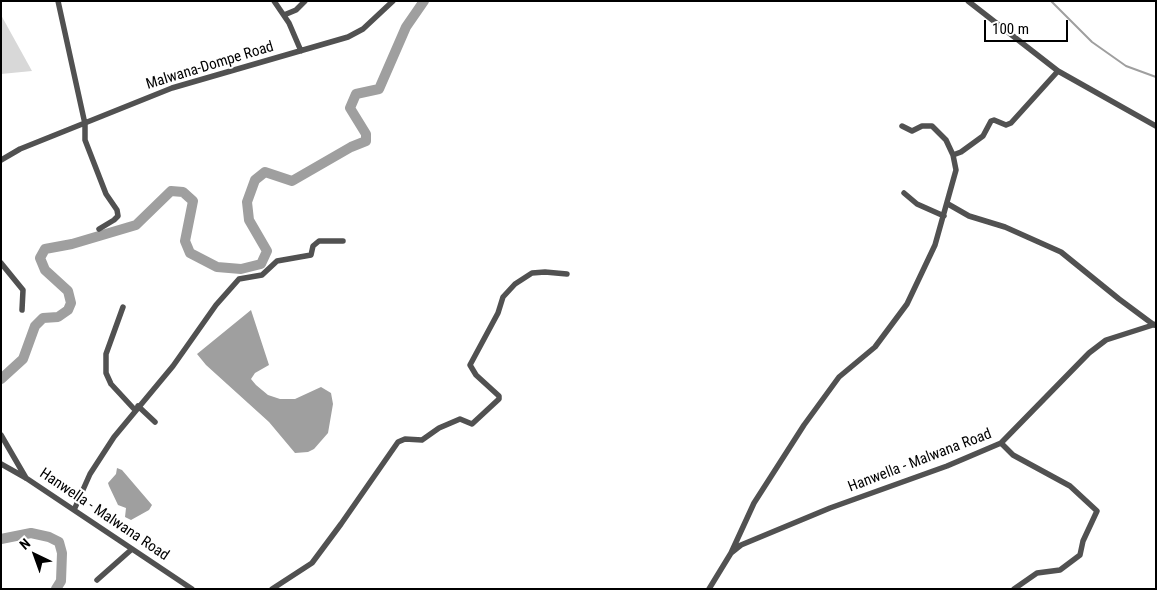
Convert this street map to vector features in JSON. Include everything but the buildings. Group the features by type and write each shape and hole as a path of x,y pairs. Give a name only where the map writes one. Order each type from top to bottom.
{"street":[{"path":"58,1 85,124 85,140 95,171 106,194 117,210 118,216 99,229"},
{"path":"274,1 284,15 301,51"},
{"path":"284,15 296,10 305,1"},
{"path":"968,1 1058,71 1156,126"},
{"name":"Malwana-Dompe Road","path":"1,160 20,149 172,88 348,37 363,29 391,2"},
{"path":"954,154 961,152 982,136 990,122 994,120 1006,125 1012,123 1058,71"},
{"path":"731,553 754,503 804,424 839,377 875,348 907,304 935,244 948,204 956,170 954,154 946,140 932,126 922,126 912,131 902,126"},
{"path":"904,193 917,204 944,216"},
{"path":"948,204 969,216 1005,227 1061,252 1119,300 1155,324"},
{"path":"74,510 90,474 114,437 173,366 216,306 239,279 262,275 277,261 311,255 313,246 319,241 343,241"},
{"path":"2,265 23,290 22,310"},
{"path":"272,589 312,563 342,524 398,442 405,439 422,440 439,428 460,419 472,424 499,399 499,396 476,375 470,365 498,313 503,297 515,284 532,273 567,274"},
{"path":"123,307 106,354 106,373 111,384 155,422"},
{"name":"Hanwella - Malwana Road","path":"709,589 731,553 741,545 830,508 947,466 1001,443 1089,353 1106,340 1155,324"},
{"path":"1,435 26,478"},
{"path":"1001,443 1012,455 1070,486 1097,511 1080,555 1060,570 1037,573 1014,589"},
{"name":"Hanwella - Malwana Road","path":"1,464 26,478 192,589"},
{"path":"97,580 132,549"}],"shaded area":[{"path":"1,15 32,71 1,74"},
{"path":"251,310 269,365 255,373 251,379 256,385 268,395 280,399 295,399 321,387 331,393 333,404 328,433 314,449 308,452 295,453 269,422 206,365 197,354"},
{"path":"117,468 122,470 152,505 149,510 131,520 125,517 126,508 118,505 108,483 116,474"}],"waterway":[{"path":"1,379 23,359 35,326 43,318 58,317 68,310 71,303 68,291 45,270 40,258 45,249 72,244 136,225 171,191 183,192 193,201 185,241 190,253 217,267 241,269 261,264 267,251 249,220 247,202 255,180 265,172 292,181 351,147 366,141 366,134 350,108 356,94 379,89 406,27 424,1"},
{"path":"1051,1 1092,42 1126,66 1156,77"},
{"path":"1,539 31,533 49,537 59,542 62,553 61,581 56,589"}]}
